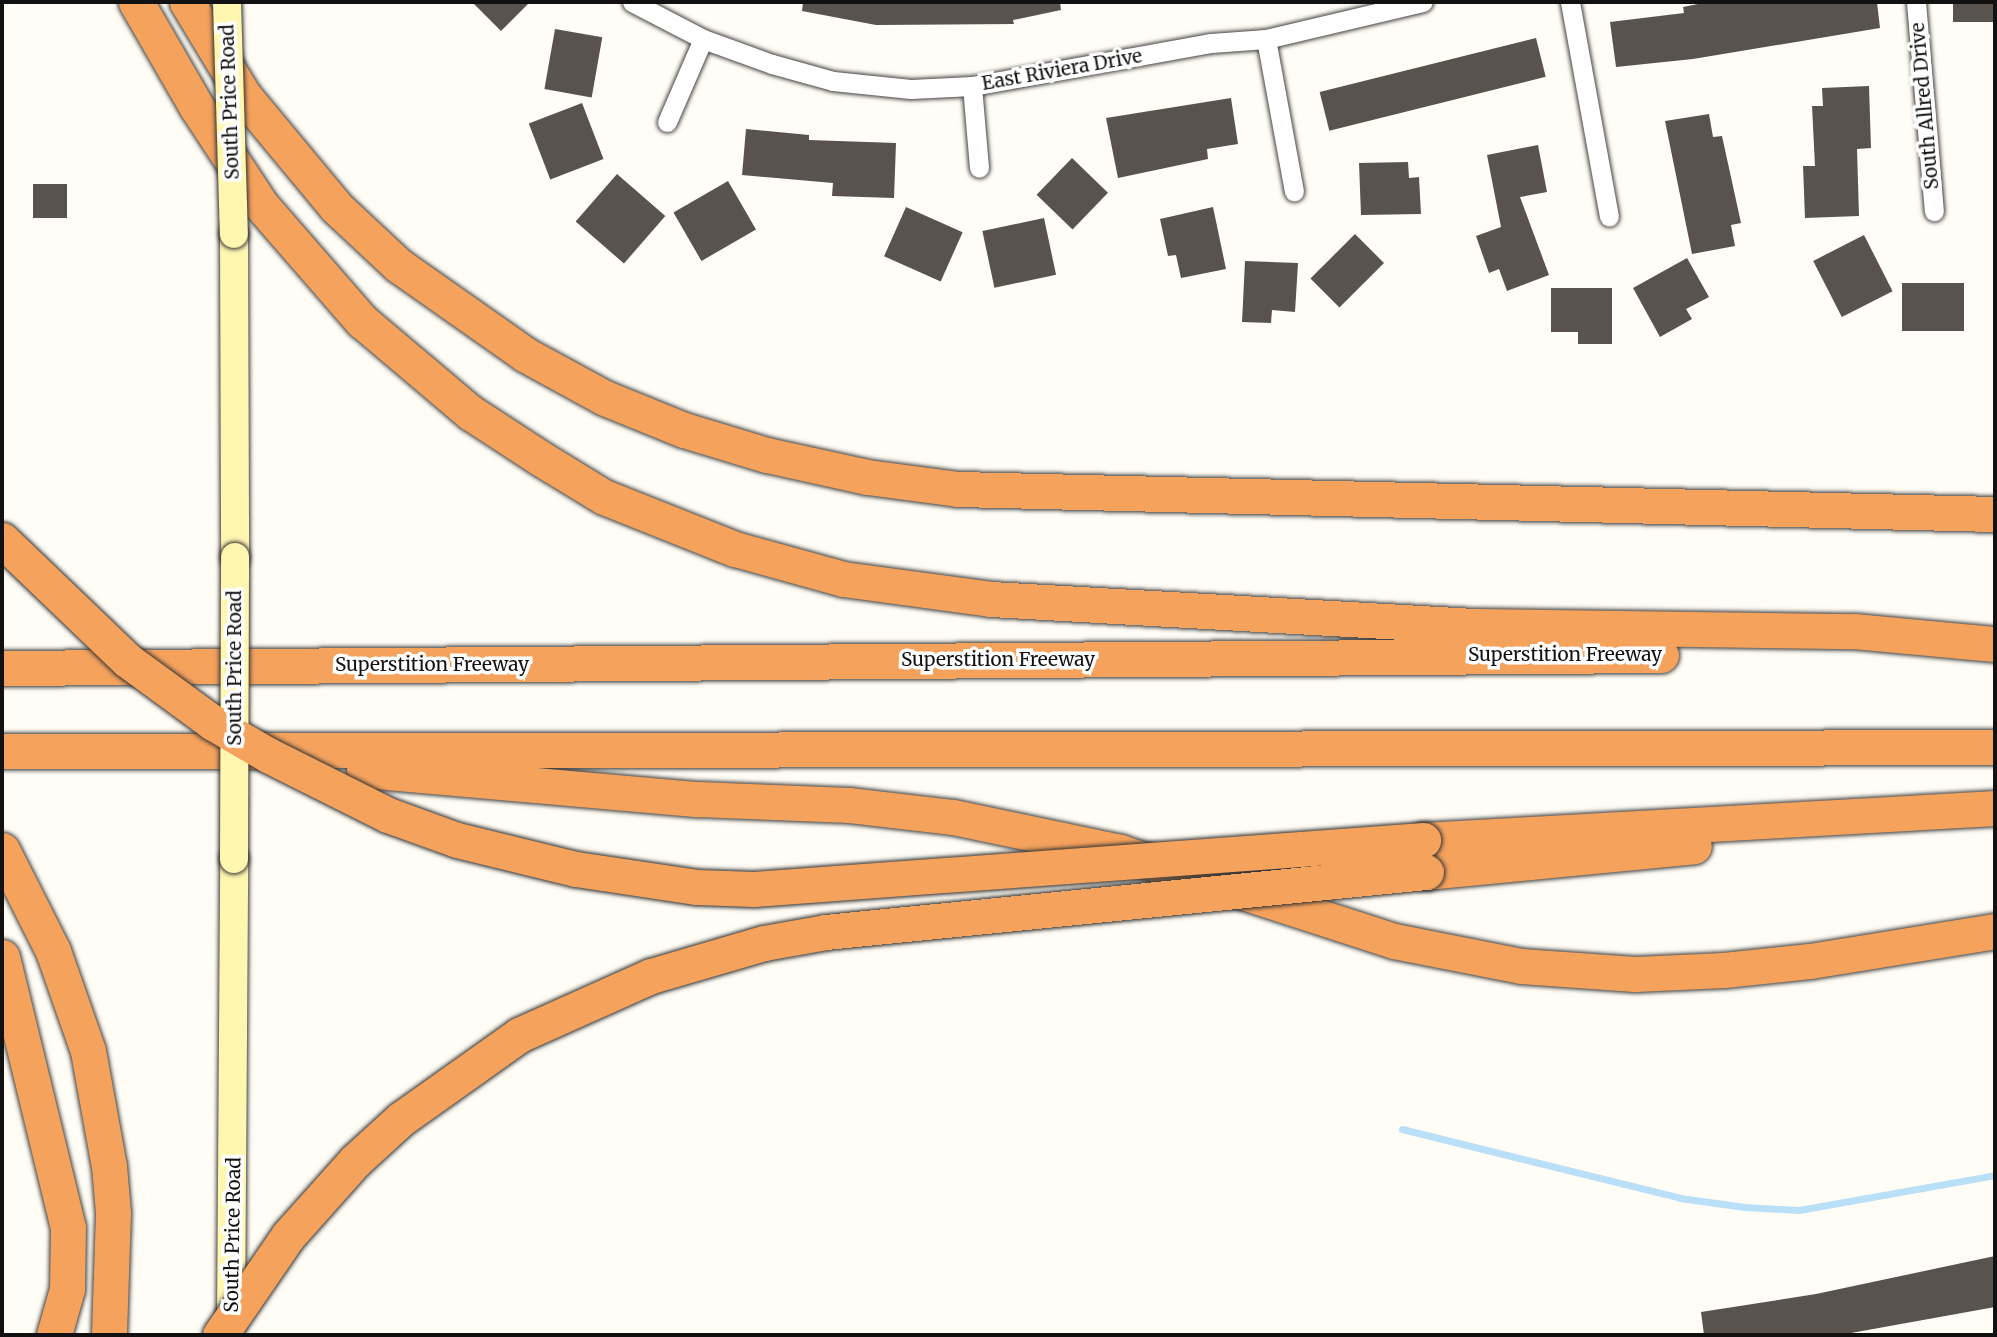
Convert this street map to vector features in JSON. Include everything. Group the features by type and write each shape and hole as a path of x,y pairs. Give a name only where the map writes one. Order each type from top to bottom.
{"highway":[{"path":"136,2 195,106 261,205 362,321 471,413 540,458 604,497 735,549 843,579 991,600 1477,626 1854,631 1995,644"},
{"path":"187,2 244,96 336,207 398,265 526,355 605,398 684,430 767,456 867,477 958,489 1995,514"},
{"path":"2,540 127,660 213,723 268,755 399,819 457,841 576,869 696,887 754,889 1424,856 1995,818"},
{"name":"Superstition Freeway","path":"2,667 1995,652"},
{"path":"2,751 1995,747"},
{"path":"180,750 356,770 698,799 849,805 966,820 1119,852 1394,941 1521,966 1635,974 1748,968 1995,931"},
{"path":"220,1335 288,1236 355,1161 401,1119 519,1035 651,976 764,943 826,932 1424,856 1995,808"},
{"path":"2,850 53,951 88,1051 107,1153 113,1213 109,1335"},
{"path":"2,957 68,1227 67,1289 54,1335"}],"main road":[{"name":"South Price Road","path":"227,2 234,234 235,557 230,1335"}],"street":[{"name":"East Riviera Drive","path":"632,2 703,39 833,81 911,89 972,86 1211,43 1266,39 1423,2"},
{"path":"1570,2 1609,216"},
{"name":"South Allred Drive","path":"1916,2 1934,211"},
{"path":"667,122 703,39"},
{"path":"1266,39 1294,191"},
{"path":"972,86 979,168"}],"building":[{"path":"472,2 530,2 501,31"},
{"path":"803,2 1060,2 1061,10 1013,20 1014,24 876,25 802,11"},
{"path":"1708,2 1877,2 1880,28 1693,59 1616,67 1610,22 1684,13 1683,7"},
{"path":"1953,2 1995,2 1995,22 1953,22"},
{"path":"555,29 602,37 592,97 544,89"},
{"path":"1536,38 1546,77 1329,131 1320,92"},
{"path":"1869,86 1871,148 1857,149 1859,216 1805,218 1803,166 1815,166 1812,106 1823,106 1822,88"},
{"path":"1231,98 1238,144 1207,149 1208,159 1118,178 1106,118"},
{"path":"582,103 604,159 550,179 529,123"},
{"path":"1709,114 1713,137 1722,136 1741,223 1731,225 1735,246 1692,254 1665,121"},
{"path":"746,129 809,135 809,140 896,143 894,198 832,196 833,183 742,175"},
{"path":"1538,145 1547,192 1520,197 1549,275 1507,291 1499,269 1489,273 1476,236 1501,227 1487,155"},
{"path":"1072,158 1108,193 1073,229 1037,195"},
{"path":"1408,162 1409,178 1419,177 1421,214 1361,215 1359,163"},
{"path":"617,174 665,216 624,264 576,222"},
{"path":"728,181 756,229 701,261 673,212"},
{"path":"33,184 67,184 67,218 33,218"},
{"path":"906,207 963,232 941,282 884,256"},
{"path":"1213,207 1226,269 1181,278 1176,255 1168,256 1160,219"},
{"path":"1044,218 1056,275 994,288 982,231"},
{"path":"1355,234 1384,263 1339,308 1310,279"},
{"path":"1864,235 1893,291 1842,317 1813,261"},
{"path":"1687,258 1709,297 1686,309 1692,319 1660,337 1633,288"},
{"path":"1245,261 1298,263 1295,312 1272,310 1271,323 1242,322"},
{"path":"1902,283 1964,283 1964,331 1902,331"},
{"path":"1551,288 1612,288 1612,344 1578,344 1578,332 1551,332"},
{"path":"1995,1256 1995,1307 1840,1335 1704,1335 1701,1312 1816,1294"}],"waterway":[{"path":"1402,1129 1680,1198 1744,1207 1799,1210 1995,1175"}]}
